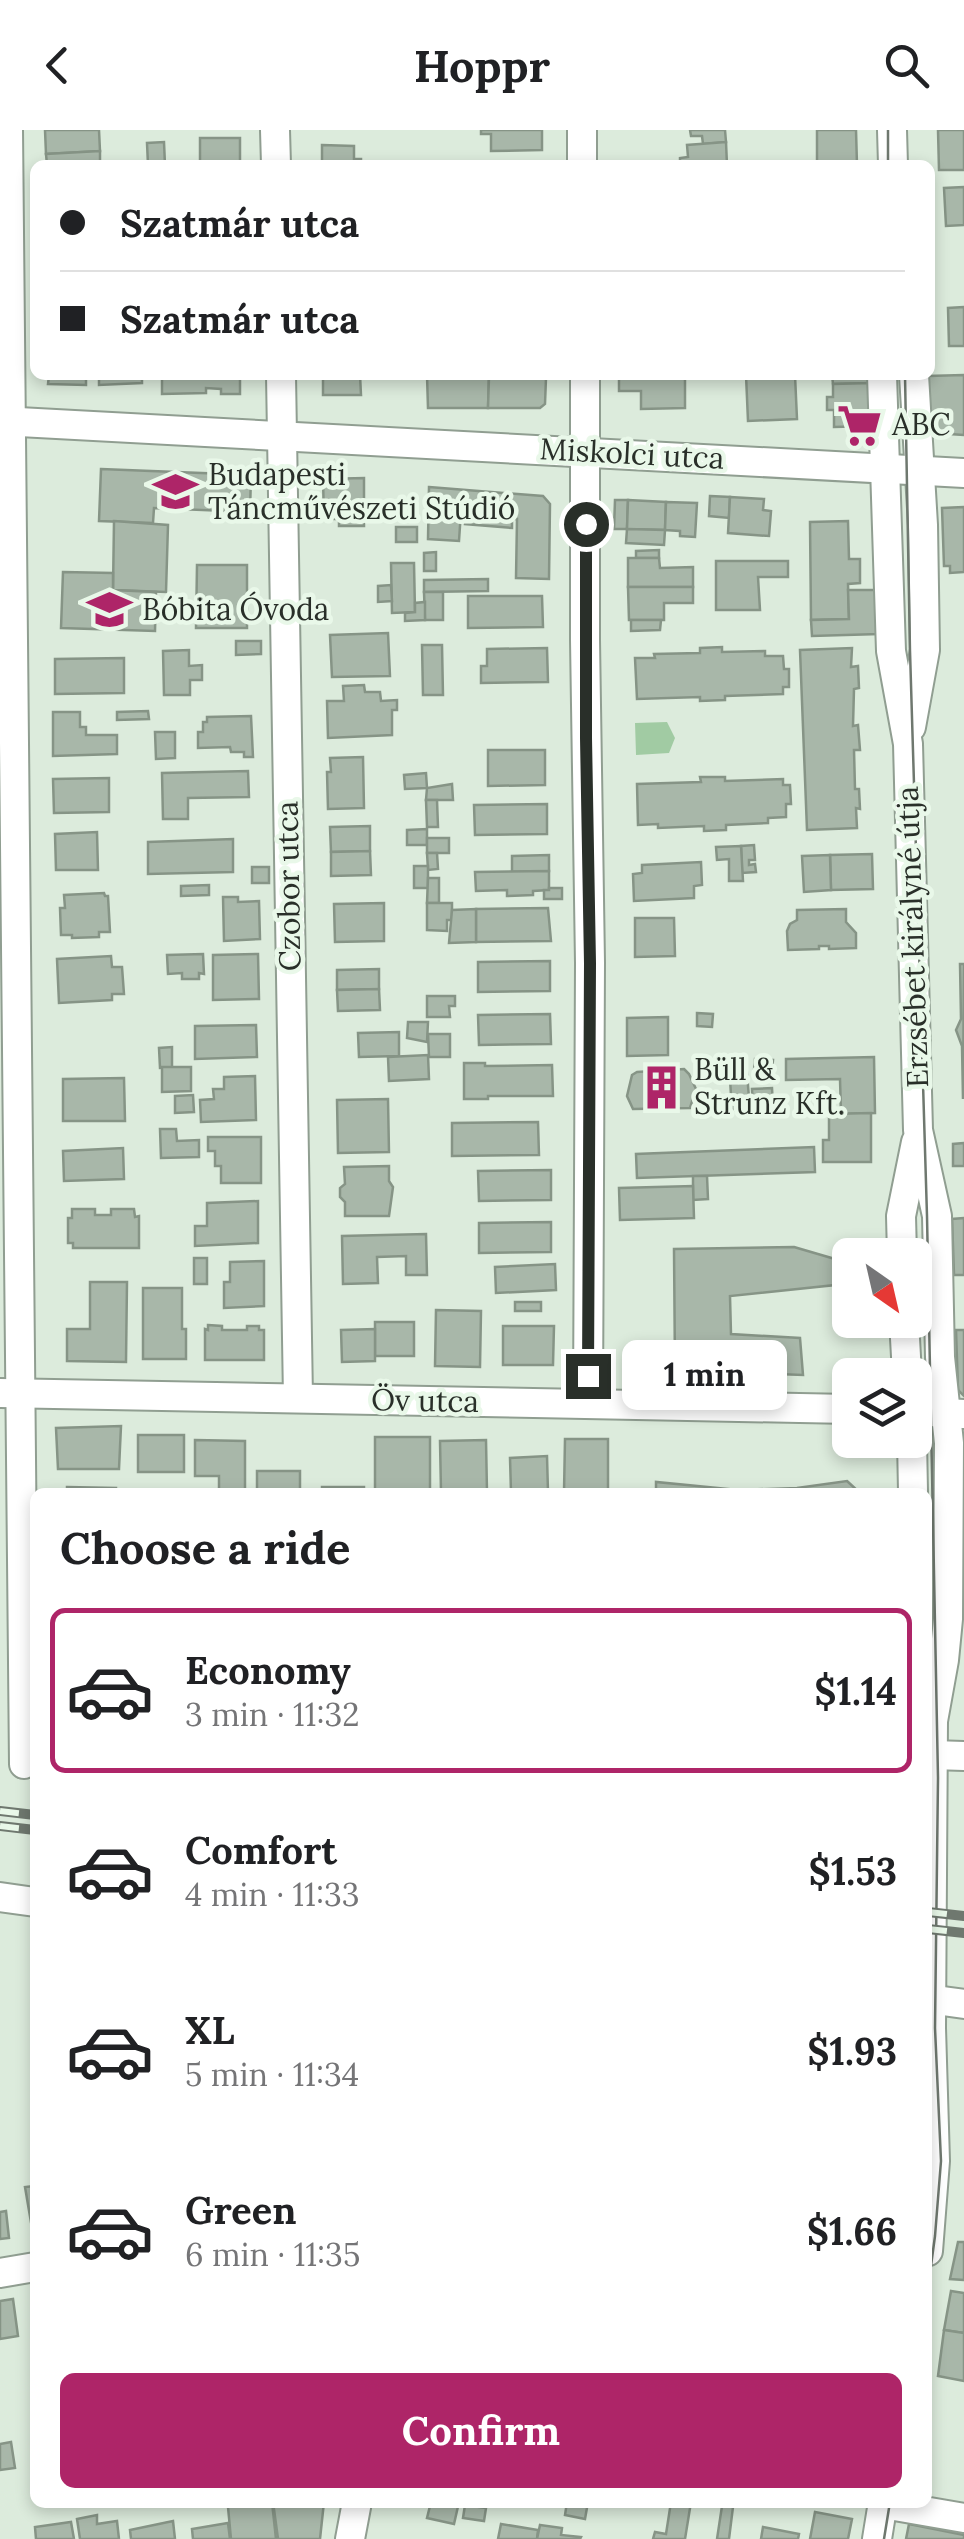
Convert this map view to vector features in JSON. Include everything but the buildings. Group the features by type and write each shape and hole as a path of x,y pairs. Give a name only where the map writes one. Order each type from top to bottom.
{"street":[{"path":"8,130 10,1393 20,1763"},
{"path":"275,130 276,160"},
{"path":"582,130 582,160"},
{"path":"892,130 893,160"},
{"name":"Czobor utca","path":"281,380 298,1398"},
{"path":"585,380 590,963 588,1404"},
{"name":"Erzsébet királyné útja","path":"882,380 891,650 908,744 918,1130 937,1216 940,1357 956,1414 948,1619 944,1660 932,1701"},
{"name":"Erzsébet királyné útja","path":"908,744 925,650 924,525 914,380"},
{"name":"Miskolci utca","path":"6,422 964,473"},
{"name":"Erzsébet királyné útja","path":"902,1238 901,1216 918,1130"},
{"name":"Öv utca","path":"10,1393 832,1409"},
{"path":"912,1458 912,1488"},
{"name":"Erzsébet királyné útja","path":"932,1739 932,1948"},
{"path":"933,1755 964,1756"},
{"path":"0,1898 30,1901"},
{"path":"932,2000 964,2004"},
{"name":"Erzsébet királyné útja","path":"932,2064 932,2199"},
{"path":"0,2274 30,2269"},
{"path":"350,2539 355,2508"},
{"path":"877,2539 884,2508"},
{"path":"908,2508 964,2518"}],"green space":[{"path":"667,722 675,738 669,753 636,755 635,723"}],"tram line":[{"path":"888,130 888,160"},
{"path":"905,380 938,1778 935,2028 941,2161 932,2258"},
{"path":"884,2539 889,2508"}],"railway":[{"path":"0,1811 30,1814"},
{"path":"0,1826 30,1829"},
{"path":"932,1912 964,1916"},
{"path":"932,1929 964,1933"}],"place":[{"name":"ABC","path":"859,425"},
{"name":"Budapesti Táncművészeti Stúdió","path":"175,492"},
{"name":"Bóbita Óvoda","path":"109,610"},
{"name":"Büll & Strunz Kft.","path":"661,1087"}],"route":[{"path":"586,524 588,1376"}]}
